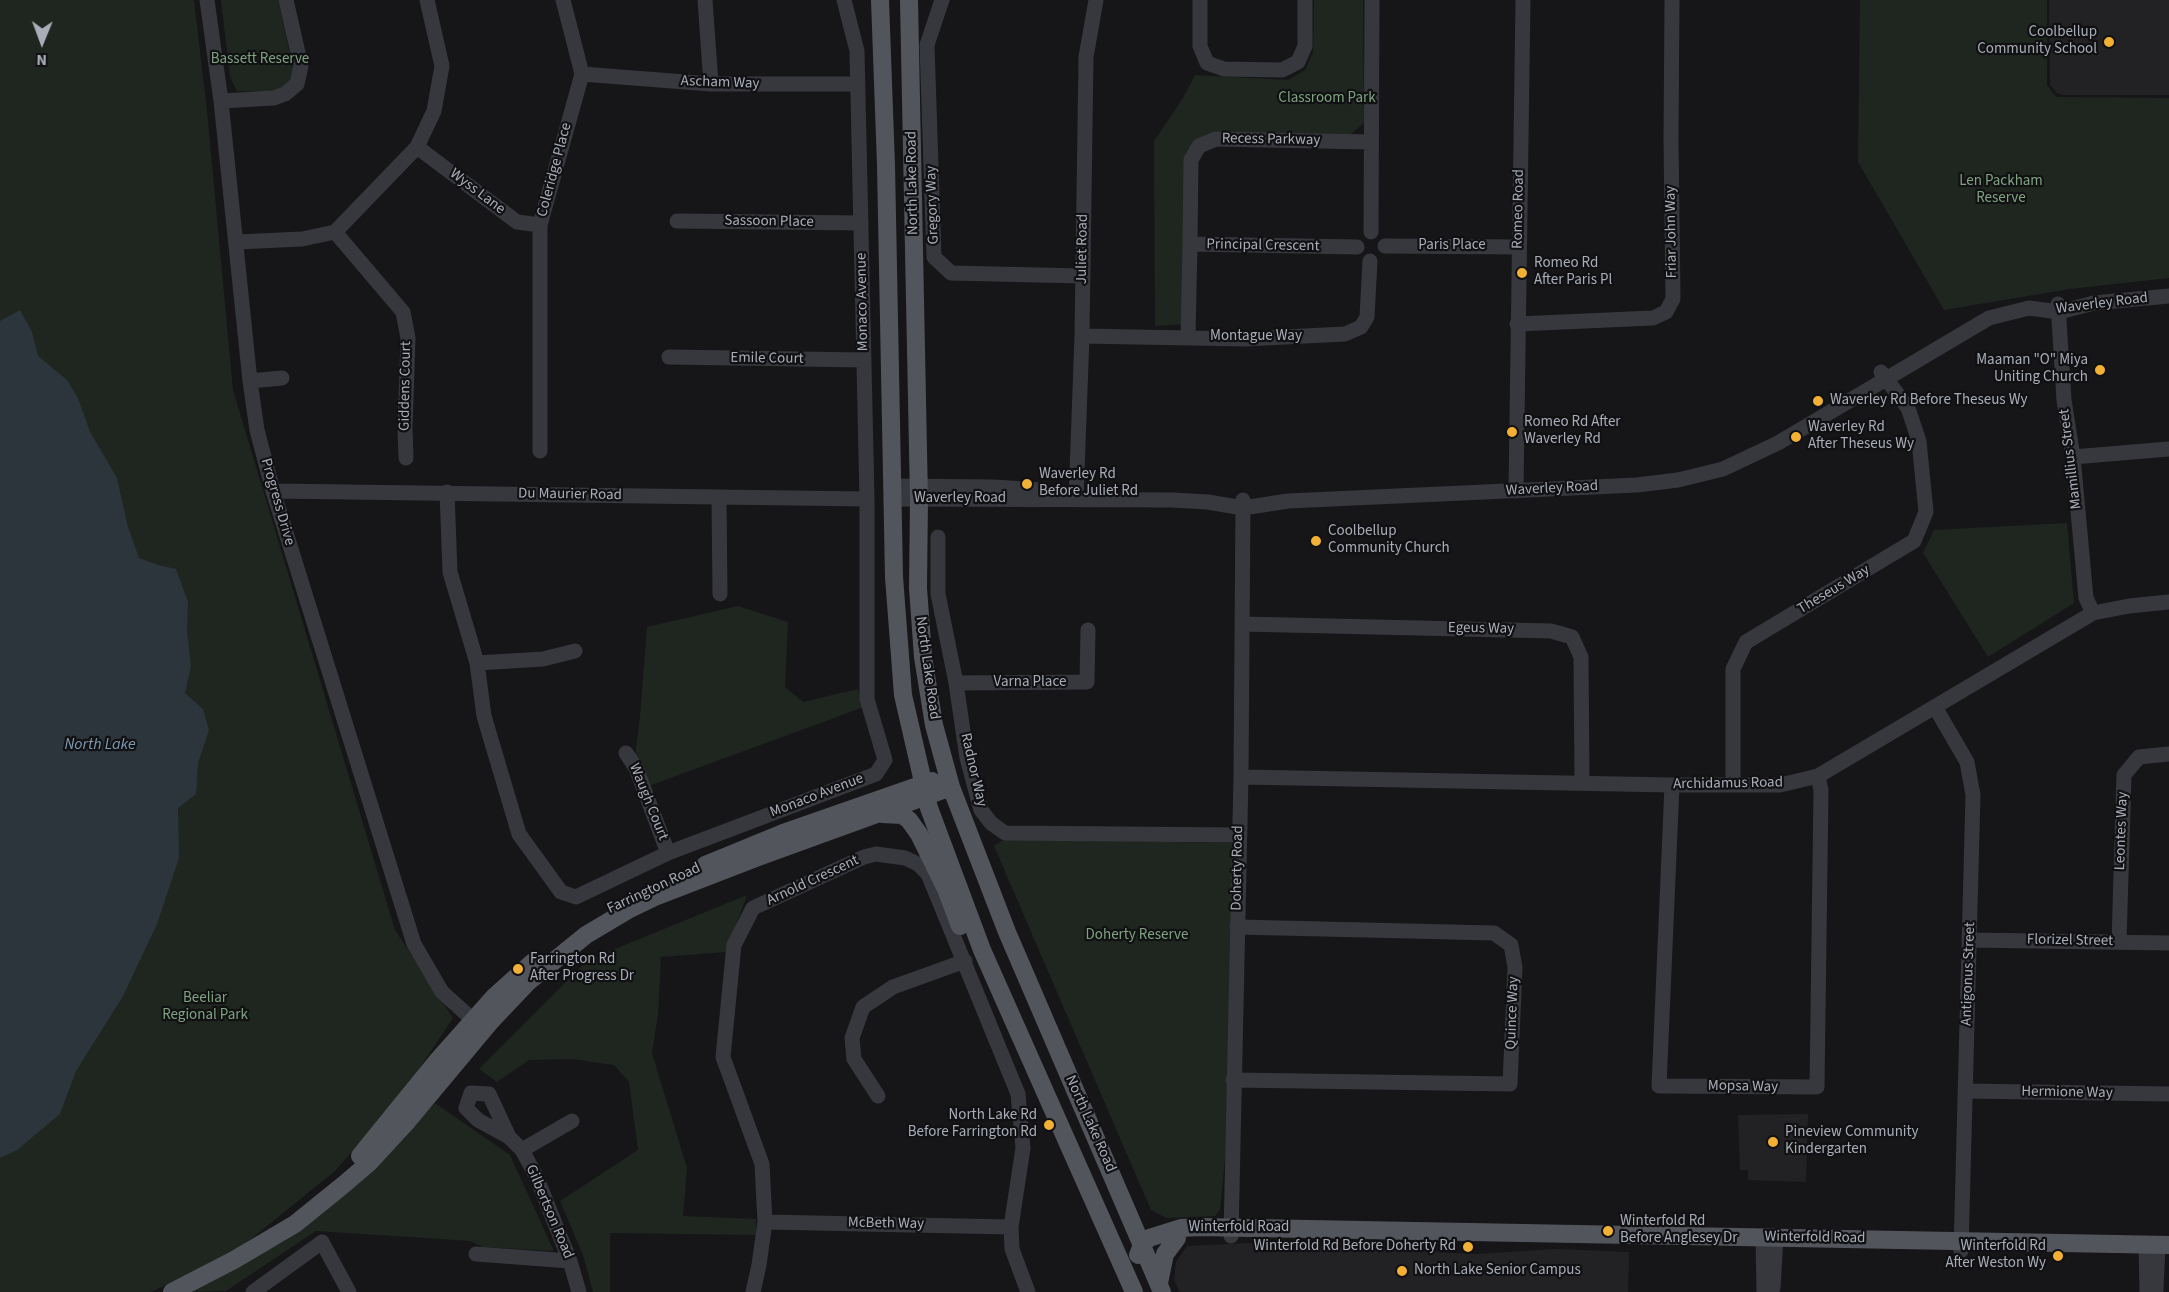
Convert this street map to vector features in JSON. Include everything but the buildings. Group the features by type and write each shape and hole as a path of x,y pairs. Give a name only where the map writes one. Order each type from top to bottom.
{"main road":[{"name":"North Lake Road","path":"880,0 886,165 891,492 896,610 900,672 916,754 924,790 982,950 1132,1286"},
{"name":"North Lake Road","path":"909,0 919,492 919,616 928,691 949,782 1007,932 1160,1288"},
{"path":"783,833 809,818 894,786 909,768 916,754"},
{"name":"Farrington Road","path":"482,1021 506,986 537,958 609,909 641,892 783,833 949,782"},
{"name":"Farrington Road","path":"172,1292 234,1260 264,1241 335,1182 362,1154 409,1094 482,1021 547,965 602,926 657,896 924,790"},
{"path":"758,857 882,814 902,815 909,820 919,834 946,889 964,933 982,950"},
{"path":"1118,1187 1146,1221 1170,1236 1160,1288"},
{"name":"Winterfold Road","path":"1142,1245 1149,1238 1170,1236 1181,1228 1961,1247 2158,1249"},
{"path":"1111,1238 1142,1245 1132,1286"}],"street":[{"name":"Progress Drive","path":"207,0 237,242 250,381 257,430 273,491 414,944 442,992 482,1021"},
{"path":"221,101 274,98 285,94 297,84 301,66 286,0"},
{"path":"237,242 302,239 335,232 417,147 434,111 442,66 427,0"},
{"name":"Coleridge Place","path":"540,452 540,225 582,74 563,0"},
{"path":"705,0 711,84"},
{"name":"Monaco Avenue","path":"447,492 450,572 477,663 484,716 519,834 561,892 576,897 668,853 876,774 885,760 867,699 867,499 857,51 844,0"},
{"name":"Gregory Way","path":"942,0 927,45 934,257 951,273 1083,276"},
{"name":"Juliet Road","path":"1077,495 1086,57 1096,0"},
{"path":"1200,0 1200,46 1207,63 1224,69 1282,69 1298,62 1305,46 1305,0"},
{"path":"1371,232 1372,0"},
{"name":"Romeo Road","path":"1516,487 1523,0"},
{"name":"Friar John Way","path":"1517,324 1653,318 1666,312 1673,299 1672,0"},
{"name":"Ascham Way","path":"582,74 711,84 858,84"},
{"name":"Recess Parkway","path":"1190,244 1191,160 1200,146 1216,139 1371,142"},
{"name":"Wyss Lane","path":"417,147 517,222 540,225"},
{"name":"Sassoon Place","path":"676,221 861,224"},
{"name":"Giddens Court","path":"335,232 403,312 408,338 406,458"},
{"path":"1371,232 1382,238 1385,246 1381,257 1370,261 1359,255 1357,247 1361,237 1371,232"},
{"name":"Principal Crescent","path":"1188,337 1190,244 1357,247"},
{"name":"Paris Place","path":"1385,246 1519,247"},
{"name":"Montague Way","path":"1082,336 1245,339 1308,337 1354,332 1361,327 1367,317 1370,261"},
{"name":"Waverley Road","path":"2058,308 2091,295 2169,289"},
{"name":"Waverley Road","path":"891,492 993,487 1077,495 1192,492 1243,504 1516,487 1637,485 1678,480 1711,473 1736,464 1778,443 1887,373 1989,318 2029,308 2058,308 2169,296"},
{"name":"Mamillius Street","path":"2058,308 2064,400 2073,457 2086,598 2093,613"},
{"name":"Emile Court","path":"669,357 864,360"},
{"name":"Theseus Way","path":"1733,784 1733,669 1746,642 1914,541 1926,512 1919,441 1908,408 1899,394 1900,387 1887,373"},
{"path":"250,381 282,378"},
{"path":"2073,457 2169,449"},
{"name":"Du Maurier Road","path":"273,491 867,499"},
{"path":"719,497 720,594"},
{"name":"Doherty Road","path":"1232,1231 1233,1080 1241,777 1243,504"},
{"name":"Radnor Way","path":"938,537 938,594 956,683 967,758 981,810 991,823 1005,833 1238,835"},
{"name":"Archidamus Road","path":"1241,777 1780,785 1818,776 2093,613 2169,602"},
{"name":"Egeus Way","path":"1242,624 1551,631 1572,637 1581,657 1582,782"},
{"name":"Varna Place","path":"956,683 1087,682 1088,630"},
{"path":"477,663 543,659 576,651"},
{"name":"Antigonus Street","path":"1935,707 1967,762 1973,795 1961,1247"},
{"name":"Waugh Court","path":"626,753 636,768 668,853"},
{"name":"Leontes Way","path":"2119,942 2124,775 2139,757 2169,754"},
{"name":"Mopsa Way","path":"1672,785 1659,1086 1817,1087 1821,790 1818,776"},
{"name":"Arnold Crescent","path":"765,1222 762,1164 723,1057 734,945 753,908 864,857 892,854 918,864 928,874 1018,1094 1023,1148 1011,1227"},
{"name":"Quince Way","path":"1233,1080 1510,1083 1515,967 1511,945 1494,933 1237,927"},
{"name":"Florizel Street","path":"1970,940 2169,943"},
{"path":"878,1096 854,1059 852,1038 863,1007 893,987 965,961"},
{"name":"Hermione Way","path":"1965,1091 2169,1094"},
{"path":"522,1150 572,1121"},
{"name":"Gilbertson Road","path":"509,1137 522,1150 536,1176 570,1261 579,1292"},
{"path":"753,1292 765,1222"},
{"name":"McBeth Way","path":"765,1222 1011,1227"},
{"path":"1011,1227 1012,1250 1028,1292"},
{"path":"253,1292 322,1242 350,1292"},
{"path":"1764,1292 1769,1242"},
{"path":"1769,1242 1773,1288 1771,1292"},
{"path":"2146,1292 2158,1249"},
{"path":"2156,1292 2158,1249"},
{"path":"476,1254 570,1261"}],"shaded area":[{"name":"Coolbellup Community School","path":"2049,0 2169,0 2169,95 2062,95 2057,93 2050,85"},
{"name":"Pineview Community Kindergarten","path":"1808,1114 1806,1182 1748,1180 1748,1170 1740,1170 1738,1115"},
{"name":"North Lake Senior Campus","path":"1249,1243 1477,1254 1557,1249 1629,1252 1628,1292 1180,1292 1174,1280 1176,1262 1187,1246"}],"green space":[{"name":"Beeliar Regional Park","path":"0,0 194,0 207,111 233,390 395,930 453,1018 405,1090 335,1171 235,1252 151,1292 0,1292"},
{"name":"Bassett Reserve","path":"221,0 278,0 294,72 282,89 272,92 237,91 230,77"},
{"name":"Classroom Park","path":"1314,0 1363,0 1364,123 1350,135 1205,138 1198,158 1185,324 1155,326 1154,141 1183,98 1195,75 1288,80 1305,70 1313,52"},
{"name":"Len Packham Reserve","path":"1860,0 2047,0 2047,85 2056,97 2169,98 2169,278 2070,289 1944,310 1858,162"},
{"path":"2067,523 2074,603 1988,657 1923,553 1934,530"},
{"path":"738,606 788,622 785,687 803,702 858,689 864,707 646,787 635,756 647,627"},
{"name":"Doherty Reserve","path":"1005,839 1234,843 1227,1138 1220,1210 1215,1216 1166,1218 1151,1210 994,846"},
{"path":"747,895 726,952 661,957 658,1014 652,1053 687,1168 683,1216 756,1219 756,1235 610,1233 610,1292 593,1292 583,1255 560,1201 638,1150 629,1082 614,1065 572,1059 529,1060 497,1082 479,1069 588,960"},
{"path":"435,1103 510,1155 554,1251 483,1247 470,1241 316,1231 226,1291 186,1292 283,1242 364,1177"}],"water":[{"name":"North Lake","path":"20,310 32,332 38,356 67,380 78,398 90,432 117,478 128,527 139,558 176,569 188,602 187,631 191,666 185,693 203,709 209,730 198,763 196,794 178,808 179,858 157,924 123,996 76,1071 60,1114 17,1150 0,1158 0,321"}],"place":[{"name":"Coolbellup Community School","path":"2109,42"},
{"name":"Romeo Rd After Paris Pl","path":"1522,273"},
{"name":"Maaman \"O\" Miya Uniting Church","path":"2100,370"},
{"name":"Waverley Rd Before Theseus Wy","path":"1818,401"},
{"name":"Romeo Rd After Waverley Rd","path":"1512,432"},
{"name":"Waverley Rd After Theseus Wy","path":"1796,437"},
{"name":"Waverley Rd Before Juliet Rd","path":"1027,484"},
{"name":"Coolbellup Community Church","path":"1316,541"},
{"name":"Farrington Rd After Progress Dr","path":"518,969"},
{"name":"North Lake Rd Before Farrington Rd","path":"1049,1125"},
{"name":"Pineview Community Kindergarten","path":"1773,1142"},
{"name":"Winterfold Rd Before Anglesey Dr","path":"1608,1231"},
{"name":"Winterfold Rd Before Doherty Rd","path":"1468,1247"},
{"name":"Winterfold Rd After Weston Wy","path":"2058,1256"},
{"name":"North Lake Senior Campus","path":"1402,1271"}]}
